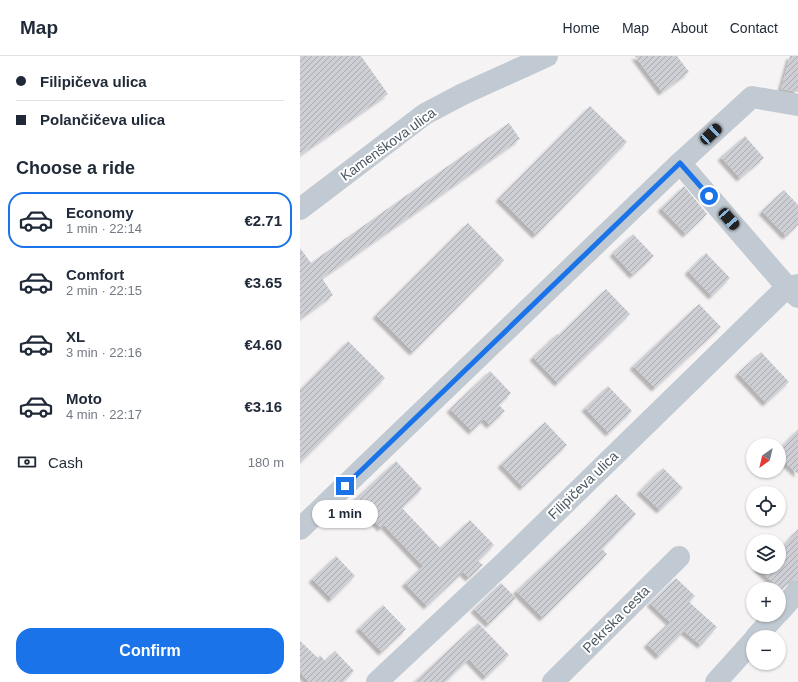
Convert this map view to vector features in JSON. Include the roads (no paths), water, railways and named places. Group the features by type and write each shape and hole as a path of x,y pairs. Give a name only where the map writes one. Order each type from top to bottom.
{"street":[{"name":"Kamenškova ulica","path":"300,209 425,114 463,94 546,56"},
{"path":"300,529 680,163 752,96 798,105"},
{"name":"Filipičeva ulica","path":"377,682 794,290 680,163"},
{"name":"Pekrska cesta","path":"553,682 679,557"},
{"path":"786,604 798,591"},
{"path":"762,630 770,622"},
{"path":"722,675 746,649"}]}
